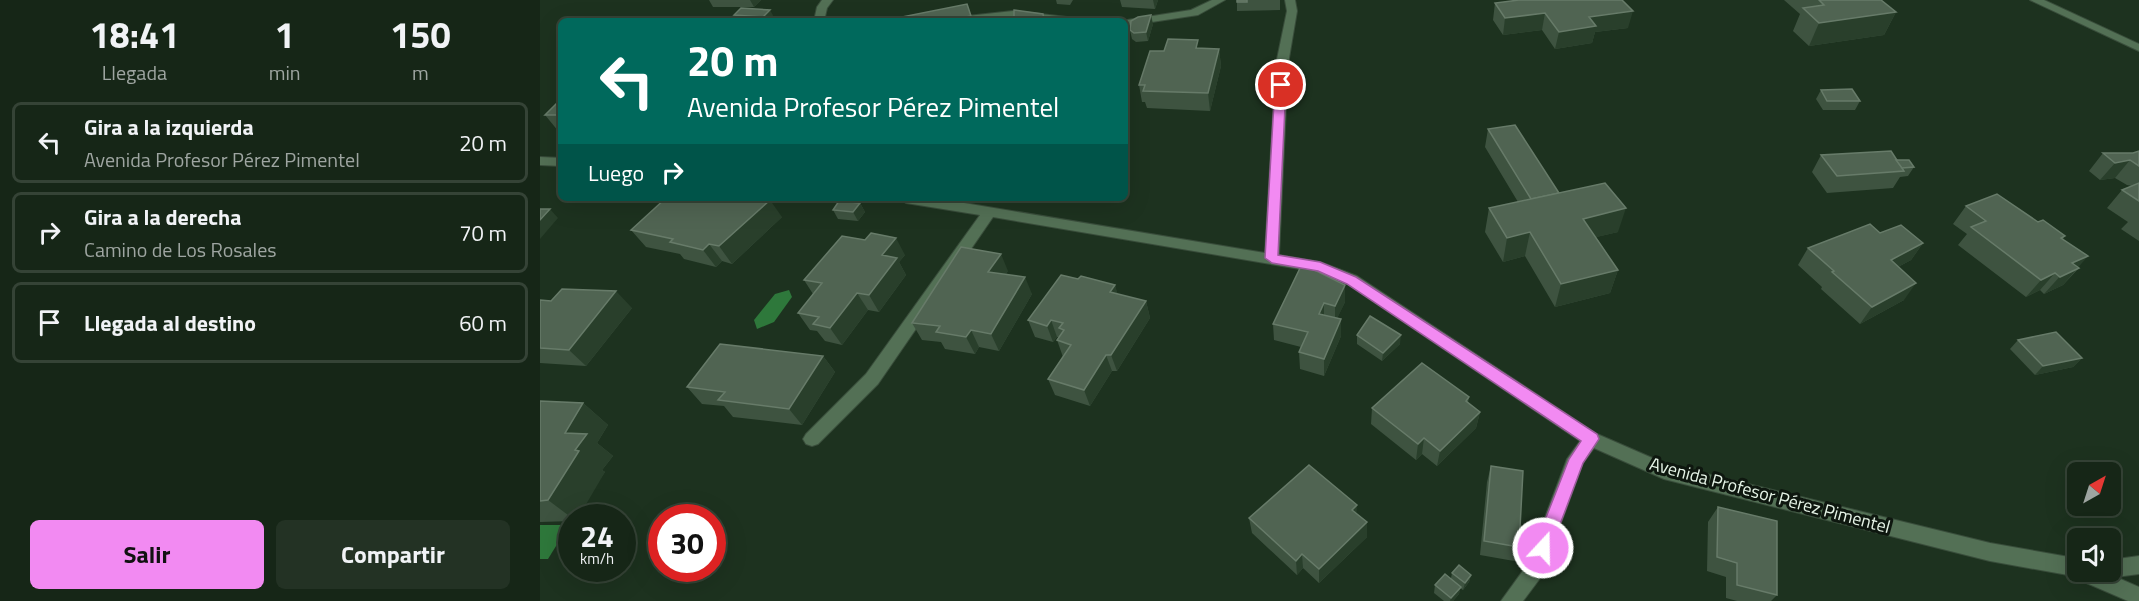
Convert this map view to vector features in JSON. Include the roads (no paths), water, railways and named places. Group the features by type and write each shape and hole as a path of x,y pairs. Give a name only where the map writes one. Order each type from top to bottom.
{"street":[{"path":"820,18 822,7 828,0"},
{"path":"1128,23 1194,13 1220,0"},
{"path":"1272,258 1282,64 1292,11 1290,0"},
{"path":"2035,0 2139,48"},
{"path":"976,18 1013,14 1049,18"},
{"path":"540,161 558,162"},
{"name":"Avenida Profesor Pérez Pimentel","path":"924,201 1320,267 1352,280 1591,439 1664,471 1990,552 2067,566"},
{"path":"812,439 872,379 989,212"},
{"path":"1511,601 1534,570 1576,459 1591,439"},
{"path":"2121,568 2139,566"},
{"name":"Avenida Profesor Pérez Pimentel","path":"2108,582 2139,596"}]}
